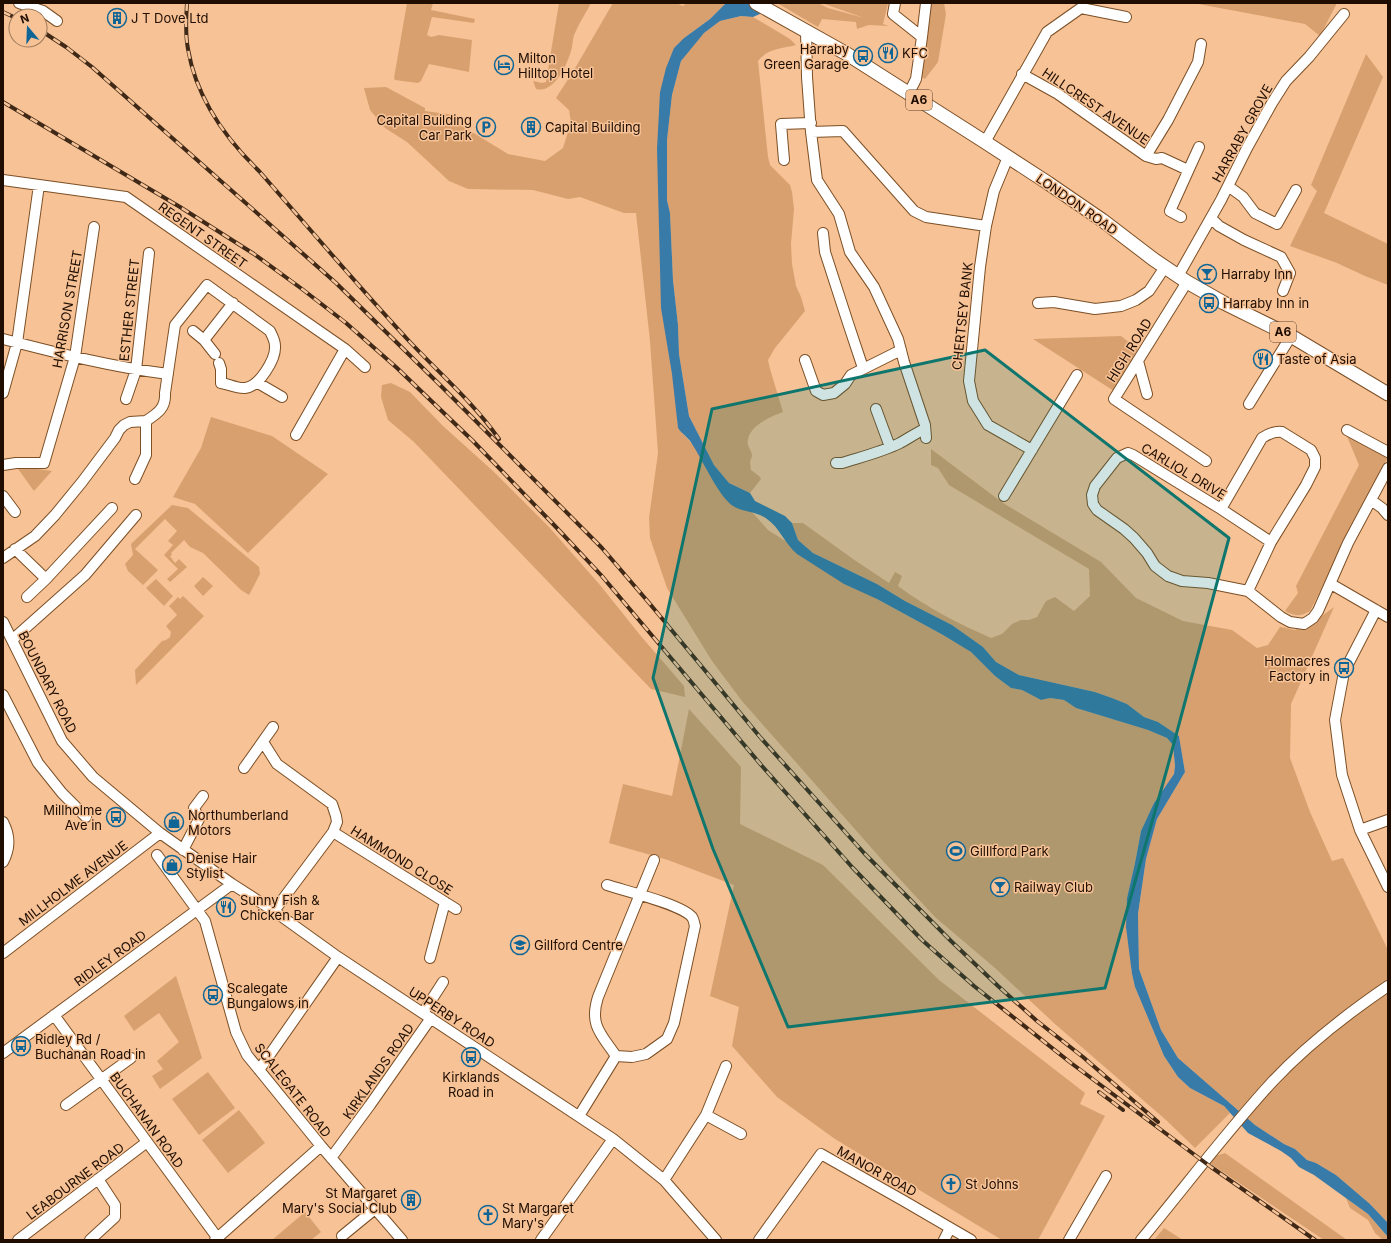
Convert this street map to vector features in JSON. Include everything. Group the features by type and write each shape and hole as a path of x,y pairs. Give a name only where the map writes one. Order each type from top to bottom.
{"main road":[{"name":"LONDON ROAD","path":"756,3 806,30 909,93 985,142 1102,220 1183,279 1224,304 1291,336 1388,394"}],"street":[{"path":"19,3 43,11 57,21"},
{"path":"895,3 893,14 922,37"},
{"path":"909,93 916,79 926,3"},
{"name":"HILLCREST AVENUE","path":"985,142 1046,32 1081,8 1126,17"},
{"name":"HARRABY GROVE","path":"1183,279 1211,218 1272,103 1286,81 1309,57 1344,14"},
{"path":"806,30 811,127 817,180 839,214 850,252 874,287 898,338 926,433 913,434 900,443 890,447 842,463 836,463"},
{"path":"1188,170 1162,158 1151,158 1168,120 1198,62 1201,44"},
{"name":"HILLCREST AVENUE","path":"1022,74 1058,94 1151,158"},
{"path":"784,160 781,124 844,131 914,211 926,216 986,226"},
{"path":"1180,217 1170,211 1198,147"},
{"name":"CHERTSEY BANK","path":"1008,157 994,191 986,226 980,266 969,381 973,401 988,425 1032,450"},
{"name":"REGENT STREET","path":"3,180 126,197 345,349 365,367"},
{"path":"3,393 17,343 39,185"},
{"path":"1228,186 1243,197 1255,213 1278,224 1296,190"},
{"path":"1211,218 1219,226 1244,240 1281,257 1290,273 1283,291"},
{"name":"HARRISON STREET","path":"3,465 16,463 44,463 75,357 94,227"},
{"path":"823,233 825,252 863,368"},
{"name":"ESTHER STREET","path":"126,399 136,370 149,253"},
{"path":"1038,303 1054,302 1095,309 1121,306 1136,300 1149,291 1165,267"},
{"name":"HIGH ROAD","path":"1183,279 1138,361 1114,400 1206,461"},
{"path":"3,558 35,536 55,515 82,482 124,425 130,422 146,421 158,413 166,402 165,393 175,325 207,284 270,331 274,339 274,356 258,383 244,389 221,383 221,369 217,358 204,340 193,331"},
{"path":"204,340 233,303"},
{"path":"1250,404 1291,336"},
{"path":"3,339 136,370 168,374"},
{"path":"296,435 345,349"},
{"path":"805,360 816,391 823,395 834,393 845,384 851,375 901,350"},
{"path":"1138,361 1147,394"},
{"path":"1004,496 1077,375"},
{"path":"258,383 282,397"},
{"path":"876,409 890,447"},
{"path":"135,479 146,455 146,421"},
{"path":"1347,430 1388,452"},
{"path":"1221,509 1262,438 1270,434 1282,432 1311,450 1315,458 1315,467 1306,485 1271,542 1248,592"},
{"name":"CARLIOL DRIVE","path":"1271,542 1221,509 1133,455 1128,454 1117,458 1095,486 1092,495 1093,504 1096,510 1124,529 1134,538 1154,566 1168,576 1182,581 1208,583 1248,592 1281,617 1290,622 1304,624 1313,618 1318,611 1348,543 1388,468"},
{"path":"3,496 16,512"},
{"path":"1371,500 1382,508 1388,515"},
{"path":"27,597 46,579 112,508"},
{"path":"8,637 85,575 136,515"},
{"path":"15,550 46,579"},
{"path":"1331,584 1388,617"},
{"path":"1376,610 1344,672 1335,720 1342,775 1360,830 1388,887"},
{"name":"BOUNDARY ROAD","path":"3,622 8,637 62,741 93,777 160,833"},
{"path":"3,695 38,763 62,792 86,817"},
{"path":"244,768 273,727"},
{"path":"263,742 277,764 332,804 337,822 333,832 274,911"},
{"path":"184,850 199,819 194,808 203,796"},
{"path":"1360,830 1388,820"},
{"path":"3,822 6,828 8,842 7,853 3,862"},
{"name":"HAMMOND CLOSE","path":"333,832 456,909"},
{"name":"UPPERBY ROAD","path":"160,833 338,957 613,1139 664,1180 716,1240"},
{"name":"MILLHOLME AVENUE","path":"3,953 160,833"},
{"name":"SCALEGATE ROAD","path":"157,855 205,921 236,1032 247,1055 321,1146 402,1240"},
{"path":"616,1056 595,1024 594,1009 654,860"},
{"name":"RIDLEY ROAD","path":"3,1053 232,884"},
{"path":"606,885 680,909 693,919 695,926 674,1024 667,1039 646,1054 632,1057 616,1056"},
{"path":"430,958 445,902"},
{"path":"259,1070 338,957"},
{"path":"422,1013 444,982"},
{"path":"1141,1240 1191,1180 1217,1145 1274,1081 1306,1049 1337,1023 1388,986"},
{"name":"BUCHANAN ROAD","path":"54,1015 217,1239"},
{"name":"KIRKLANDS ROAD","path":"332,1158 431,1018"},
{"path":"579,1116 616,1056"},
{"path":"66,1105 131,1058"},
{"path":"664,1180 706,1115 726,1066"},
{"path":"706,1115 741,1134"},
{"path":"541,1240 613,1139"},
{"name":"LEABOURNE ROAD","path":"18,1240 147,1142"},
{"path":"217,1239 321,1146"},
{"name":"MANOR ROAD","path":"758,1240 821,1154 904,1200 971,1240"},
{"path":"1069,1240 1106,1176"},
{"path":"90,1240 115,1217 115,1205 98,1179"},
{"path":"342,1236 375,1209"},
{"path":"944,1240 950,1228"}],"highlighted area":[{"path":"985,350 1229,538 1167,769 1105,988 788,1027 713,849 653,678 712,409"}],"shaded area":[{"path":"407,3 433,3 431,10 475,19 474,23 432,17 427,35 431,37 439,35 472,40 469,72 429,64 421,81 418,83 395,80 394,78"},
{"path":"559,3 591,3 573,38 572,49 559,77 548,87 536,89 533,81 542,83 546,82"},
{"path":"613,3 676,3 683,6 686,3 726,3 710,19 684,38 660,92 678,428 768,530 877,599 971,652 995,676 1011,688 1022,690 1041,700 1050,698 1064,700 1076,708 1148,730 1167,738 1173,745 1175,766 1174,774 1154,803 1141,831 1127,898 1132,974 1135,987 1164,1056 1178,1077 1190,1088 1224,1106 1230,1113 1195,1148 1166,1120 1055,1024 995,968 935,917 882,860 742,701 712,661 667,588 650,538 649,518 658,453 650,341 636,213 624,213 580,197 568,199 533,190 468,189 449,181 407,142 385,128 370,110 364,88 386,87 425,108 425,111 455,115 454,121 508,154 545,161 563,148 571,122 569,110 556,98"},
{"path":"777,3 818,3 828,8 864,18 822,3 888,3 883,24 889,26 869,25 857,29 856,22 822,19 818,27"},
{"path":"927,3 944,3 946,14 938,62 925,79 921,77 919,67"},
{"path":"1193,3 1337,3 1320,36 1305,24"},
{"path":"741,16 753,17 790,39 796,45 770,51 758,61 770,165 790,185 792,192 794,209 791,244 792,264 796,286 805,311 775,348 768,360 783,412 765,420 750,433 748,445 752,455 750,462 751,470 761,479 750,493 729,483 714,465 689,416 679,354 678,325 673,280 670,213 667,200 667,139 672,95 681,61 692,45 704,33 720,21"},
{"path":"1366,54 1383,77 1324,213 1388,244 1388,285 1337,263 1290,246 1317,191 1311,185"},
{"path":"1121,336 1138,349 1114,391 1033,339"},
{"path":"391,383 410,392 443,426 493,471 549,527 600,585 640,635 684,686 685,697 651,689 414,442 388,420 381,397 382,385"},
{"path":"211,417 272,436 328,474 248,553 195,504 173,497 201,448"},
{"path":"1346,434 1388,457 1310,611 1300,615 1291,614 1285,611 1298,593 1296,586 1359,465"},
{"path":"931,449 1003,503 1101,562 1136,598 1183,621 1232,630 1257,648 1268,645 1280,627 1295,630 1311,624 1334,607 1291,704 1290,758 1310,812 1332,861 1343,858 1388,950 1388,1223 1370,1204 1336,1175 1316,1163 1307,1160 1295,1149 1284,1144 1255,1125 1178,1058 1161,1030 1139,969 1138,914 1146,859 1157,819 1185,772 1179,736 1158,722 1144,717 1127,704 1112,698 1095,692 1019,675 996,662 983,647 952,625 905,601 877,584 813,553 798,540 792,523 803,523 889,583 895,572 902,576 898,586 909,594 943,615 991,638 1002,634 1012,624 1021,620 1029,620 1037,617 1046,601 1055,597 1074,611 1090,596 1089,569 949,485 938,468 931,465"},
{"path":"16,466 52,471 34,491"},
{"path":"172,505 188,508 259,567 260,574 249,595 241,590 203,553 190,547 184,540 171,553 172,555 170,556 175,563 179,559 187,567 170,582 167,579 178,569 164,555 173,545 168,541 177,531 165,519 135,549 158,570 143,585 128,571 125,564 133,555 131,544"},
{"path":"203,577 213,586 203,596 194,586"},
{"path":"156,579 173,596 164,606 146,588"},
{"path":"183,596 204,616 136,685 135,670 162,641 170,637 171,632 166,626 177,615 169,606 178,597 180,599"},
{"path":"689,709 741,767 740,824 823,865 939,980 1085,1093 1080,1104 1105,1116 1038,1240 1002,1240 835,1139 777,1097 732,1046 739,1007 710,996 734,885 668,860 609,843 623,784 672,796"},
{"path":"176,976 202,1058 160,1089 152,1076 163,1069 157,1061 179,1042 159,1013 134,1031 124,1016"},
{"path":"208,1072 235,1108 199,1135 172,1099"},
{"path":"239,1110 265,1143 228,1173 202,1140"},
{"path":"1225,1153 1347,1240 1324,1240 1208,1162 1212,1157"},
{"path":"1346,1198 1368,1214 1388,1237 1388,1240 1383,1240 1375,1233 1368,1220 1350,1208"},
{"path":"305,1212 321,1232 311,1240 272,1240"},
{"path":"1164,1228 1183,1240 1154,1240"}],"water":[{"path":"726,3 770,3 762,13 753,17 741,16 720,21 704,33 681,61 672,95 667,140 667,200 670,213 673,280 678,325 679,354 689,416 714,465 729,483 750,493 755,501 785,516 792,523 798,540 813,553 877,584 905,601 952,625 983,647 996,662 1019,675 1095,692 1127,704 1144,717 1158,722 1179,736 1185,772 1157,819 1146,859 1138,914 1139,969 1161,1030 1178,1058 1255,1125 1284,1144 1295,1149 1307,1160 1316,1163 1336,1175 1370,1204 1388,1223 1388,1237 1368,1214 1314,1175 1299,1167 1291,1158 1281,1151 1248,1133 1224,1106 1190,1088 1178,1077 1164,1056 1135,987 1126,927 1127,898 1141,831 1154,803 1174,774 1175,766 1173,745 1167,738 1148,730 1076,708 1064,700 1050,698 1041,700 1022,690 1011,688 995,676 971,652 877,599 844,584 797,554 789,546 772,523 763,516 733,506 722,495 691,442 678,428 672,374 661,308 657,149 660,92 666,68 674,48 684,38 710,19"}],"railway":[{"path":"187,3 186,38 192,67 205,100 224,131 371,299 409,341 479,413 499,439"},
{"path":"3,12 8,14"},
{"path":"48,35 92,67 336,283 602,548 760,737 864,853 998,986 1037,1021 1083,1057 1158,1122"},
{"path":"3,102 180,207 254,254 346,323 397,368 473,441 601,575 762,766 852,867 922,940 974,986 1071,1063 1211,1167 1315,1240"},
{"path":"1099,1092 1123,1110"}],"place":[{"name":"J T Dove Ltd","path":"117,18"},
{"name":"KFC","path":"888,53"},
{"name":"Harraby Green Garage","path":"863,56"},
{"name":"Milton Hilltop Hotel","path":"504,65"},
{"name":"Capital Building Car Park","path":"486,127"},
{"name":"Capital Building","path":"531,127"},
{"name":"Harraby Inn","path":"1207,274"},
{"name":"Harraby Inn in","path":"1209,303"},
{"name":"Taste of Asia","path":"1263,359"},
{"name":"Holmacres Factory in","path":"1344,668"},
{"name":"Millholme Ave in","path":"116,817"},
{"name":"Northumberland Motors","path":"174,822"},
{"name":"Gilllford Park","path":"956,851"},
{"name":"Denise Hair Stylist","path":"172,865"},
{"name":"Railway Club","path":"1000,887"},
{"name":"Sunny Fish & Chicken Bar","path":"226,907"},
{"name":"Gillford Centre","path":"520,945"},
{"name":"Scalegate Bungalows in","path":"213,995"},
{"name":"Ridley Rd / Buchanan Road in","path":"21,1046"},
{"name":"Kirklands Road in","path":"471,1057"},
{"name":"St Johns","path":"951,1184"},
{"name":"St Margaret Mary's Social Club","path":"411,1200"},
{"name":"St Margaret Mary's","path":"488,1215"}]}
